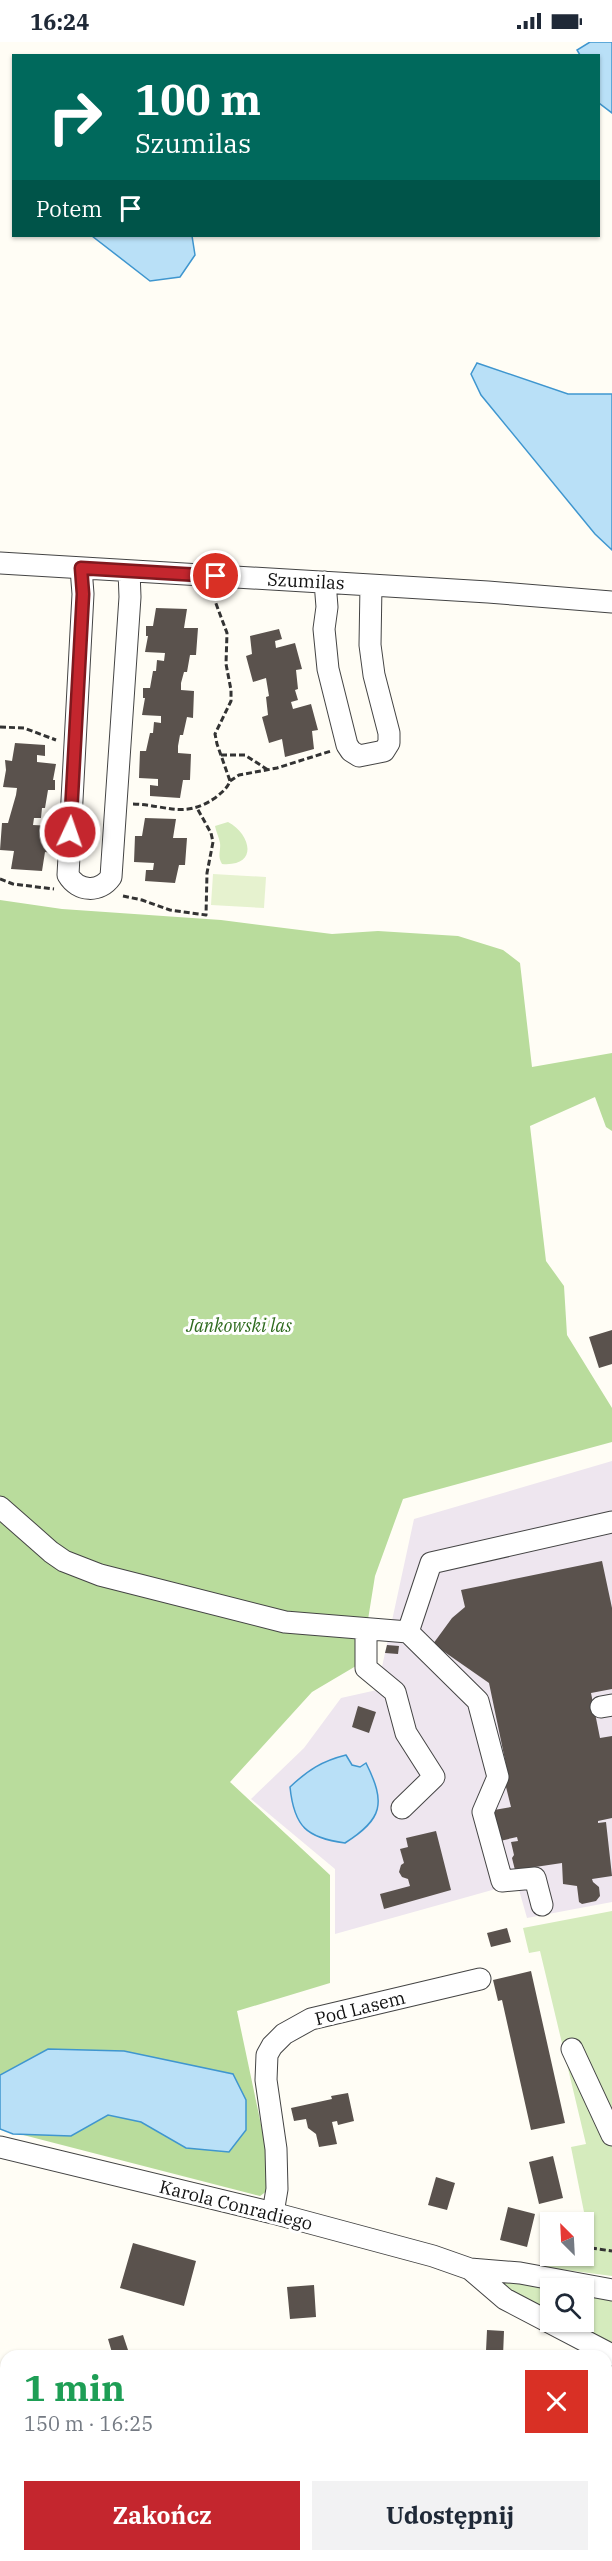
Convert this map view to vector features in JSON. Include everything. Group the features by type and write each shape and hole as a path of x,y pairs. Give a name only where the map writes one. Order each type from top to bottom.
{"street":[{"name":"Szumilas","path":"0,563 612,602"},
{"path":"81,568 83,594 68,876 78,887 97,888 106,885 111,877 130,597 129,571"},
{"path":"325,582 327,607 324,629 328,669 347,745 359,756 384,751 389,742 389,733 374,675 370,645 370,585"},
{"path":"0,1507 64,1561 99,1575 285,1622 408,1632 478,1701 498,1777 483,1812 502,1881 535,1878 542,1905"},
{"path":"408,1632 431,1563 612,1522"},
{"path":"366,1629 366,1668 395,1692 406,1733 434,1777 402,1808"},
{"name":"Pod Lasem","path":"273,2213 277,2189 276,2148 266,2080 267,2055 272,2046 284,2034 311,2019 480,1979"},
{"path":"572,2049 612,2135"},
{"name":"Karola Conradiego","path":"0,2147 273,2213 433,2256 470,2269 520,2273 542,2278"},
{"name":"Karola Conradiego","path":"470,2269 505,2299 540,2315"},
{"name":"Karola Conradiego","path":"594,2288 612,2290"},
{"name":"Karola Conradiego","path":"573,2332 604,2350"}],"path":[{"path":"129,804 154,805 189,811 198,808 228,787 230,781 215,734 231,701 231,690 226,664 227,633 215,601"},
{"path":"230,781 239,775 268,770 341,747"},
{"path":"221,755 245,755 268,770"},
{"path":"123,896 170,910 206,915 207,873 213,842 212,833 198,808"},
{"path":"0,879 13,884 60,890"},
{"path":"594,2248 612,2251"}],"shaded area":[{"path":"612,1461 612,1902 527,1918 517,1883 335,1934 335,1869 251,1799 304,1748 341,1698 377,1690 414,1519"}],"green space":[{"path":"228,822 242,834 248,849 242,860 234,864 222,864 219,856 220,843 215,826"},
{"path":"213,874 266,877 264,908 211,905"},
{"name":"Jankowski las","path":"0,900 62,909 221,920 332,934 378,931 458,936 503,950 520,963 532,1067 612,1053 612,1131 606,1127 595,1097 530,1126 546,1261 564,1286 567,1335 612,1408 612,1442 403,1499 375,1576 361,1663 312,1692 230,1782 330,1875 330,1983 237,2011 274,2186 260,2196 0,2129"},
{"path":"612,1911 612,2276 543,2267 594,2266 594,2212 584,2212 571,2147 586,2144 540,1951 529,1953 523,1928"},
{"path":"480,2274 540,2287 540,2306"},
{"path":"594,2296 612,2299 612,2344 590,2332 594,2332"}],"water":[{"path":"590,42 612,42 612,113 600,104 600,54 579,54 577,50"},
{"path":"93,237 192,237 195,255 180,277 150,281"},
{"path":"477,363 568,394 612,394 612,550 595,534 481,395 471,374"},
{"path":"346,1755 352,1765 360,1767 366,1763 378,1800 374,1818 345,1843 321,1838 305,1828 295,1812 290,1787 316,1767"},
{"path":"48,2049 124,2051 233,2074 246,2100 246,2130 229,2152 186,2148 141,2122 108,2115 71,2136 13,2134 0,2129 0,2075"}],"building":[{"path":"156,608 187,609 184,628 198,628 196,655 190,655 187,672 184,672 181,683 181,690 194,691 193,718 187,717 178,746 178,753 191,754 190,780 183,780 180,798 150,796 150,785 158,786 158,779 139,778 140,751 146,751 150,733 153,733 154,722 161,723 161,716 142,715 145,698 143,698 143,688 150,688 157,660 164,661 165,653 145,652 148,636 146,636 146,626 153,626"},
{"path":"279,629 282,639 275,641 276,648 295,643 302,669 296,670 298,689 295,690 298,700 291,702 293,709 311,704 318,730 312,731 314,749 285,757 282,739 269,743 262,717 268,715 266,697 269,696 266,678 253,682 246,656 252,654 250,636"},
{"path":"15,743 45,745 45,756 37,755 37,762 56,764 53,780 55,780 55,790 48,790 41,818 34,818 33,825 53,826 51,853 45,852 42,871 11,869 14,851 0,850 2,823 8,823 17,788 3,787 5,760 12,761"},
{"path":"145,818 176,819 173,838 187,838 185,865 179,865 175,883 145,881 146,870 153,870 154,863 134,862 135,836 142,836"},
{"path":"612,1330 612,1364 599,1368 589,1337"},
{"path":"602,1561 612,1608 612,1689 591,1693 600,1738 612,1736 612,1818 598,1821 598,1823 606,1822 612,1876 592,1879 599,1887 600,1896 596,1901 582,1904 579,1902 577,1886 563,1884 562,1863 515,1870 511,1842 518,1841 517,1837 500,1841 492,1813 494,1810 511,1807 504,1779 509,1779 489,1683 433,1644 452,1618 465,1607 461,1590"},
{"path":"387,1645 399,1646 398,1654 385,1653"},
{"path":"358,1706 376,1712 369,1733 352,1727"},
{"path":"436,1831 451,1890 384,1909 380,1894 410,1886 408,1879 402,1877 399,1872 404,1863 400,1849 408,1847 406,1838"},
{"path":"507,1928 511,1942 491,1947 487,1933"},
{"path":"531,1971 565,2123 531,2130 502,2000 498,2001 493,1980"},
{"path":"348,2093 354,2121 338,2125 337,2121 332,2122 337,2144 319,2147 316,2134 308,2128 306,2119 294,2121 291,2108"},
{"path":"553,2156 563,2198 539,2204 529,2162"},
{"path":"436,2177 455,2183 447,2210 428,2205"},
{"path":"508,2207 535,2214 527,2247 500,2240"},
{"path":"133,2243 196,2261 184,2306 120,2288"},
{"path":"314,2285 316,2317 290,2319 287,2287"},
{"path":"487,2330 504,2331 503,2350 486,2350"},
{"path":"123,2335 128,2350 111,2350 108,2339"}],"route":[{"path":"70,832 83,594 81,568 216,576"}]}
